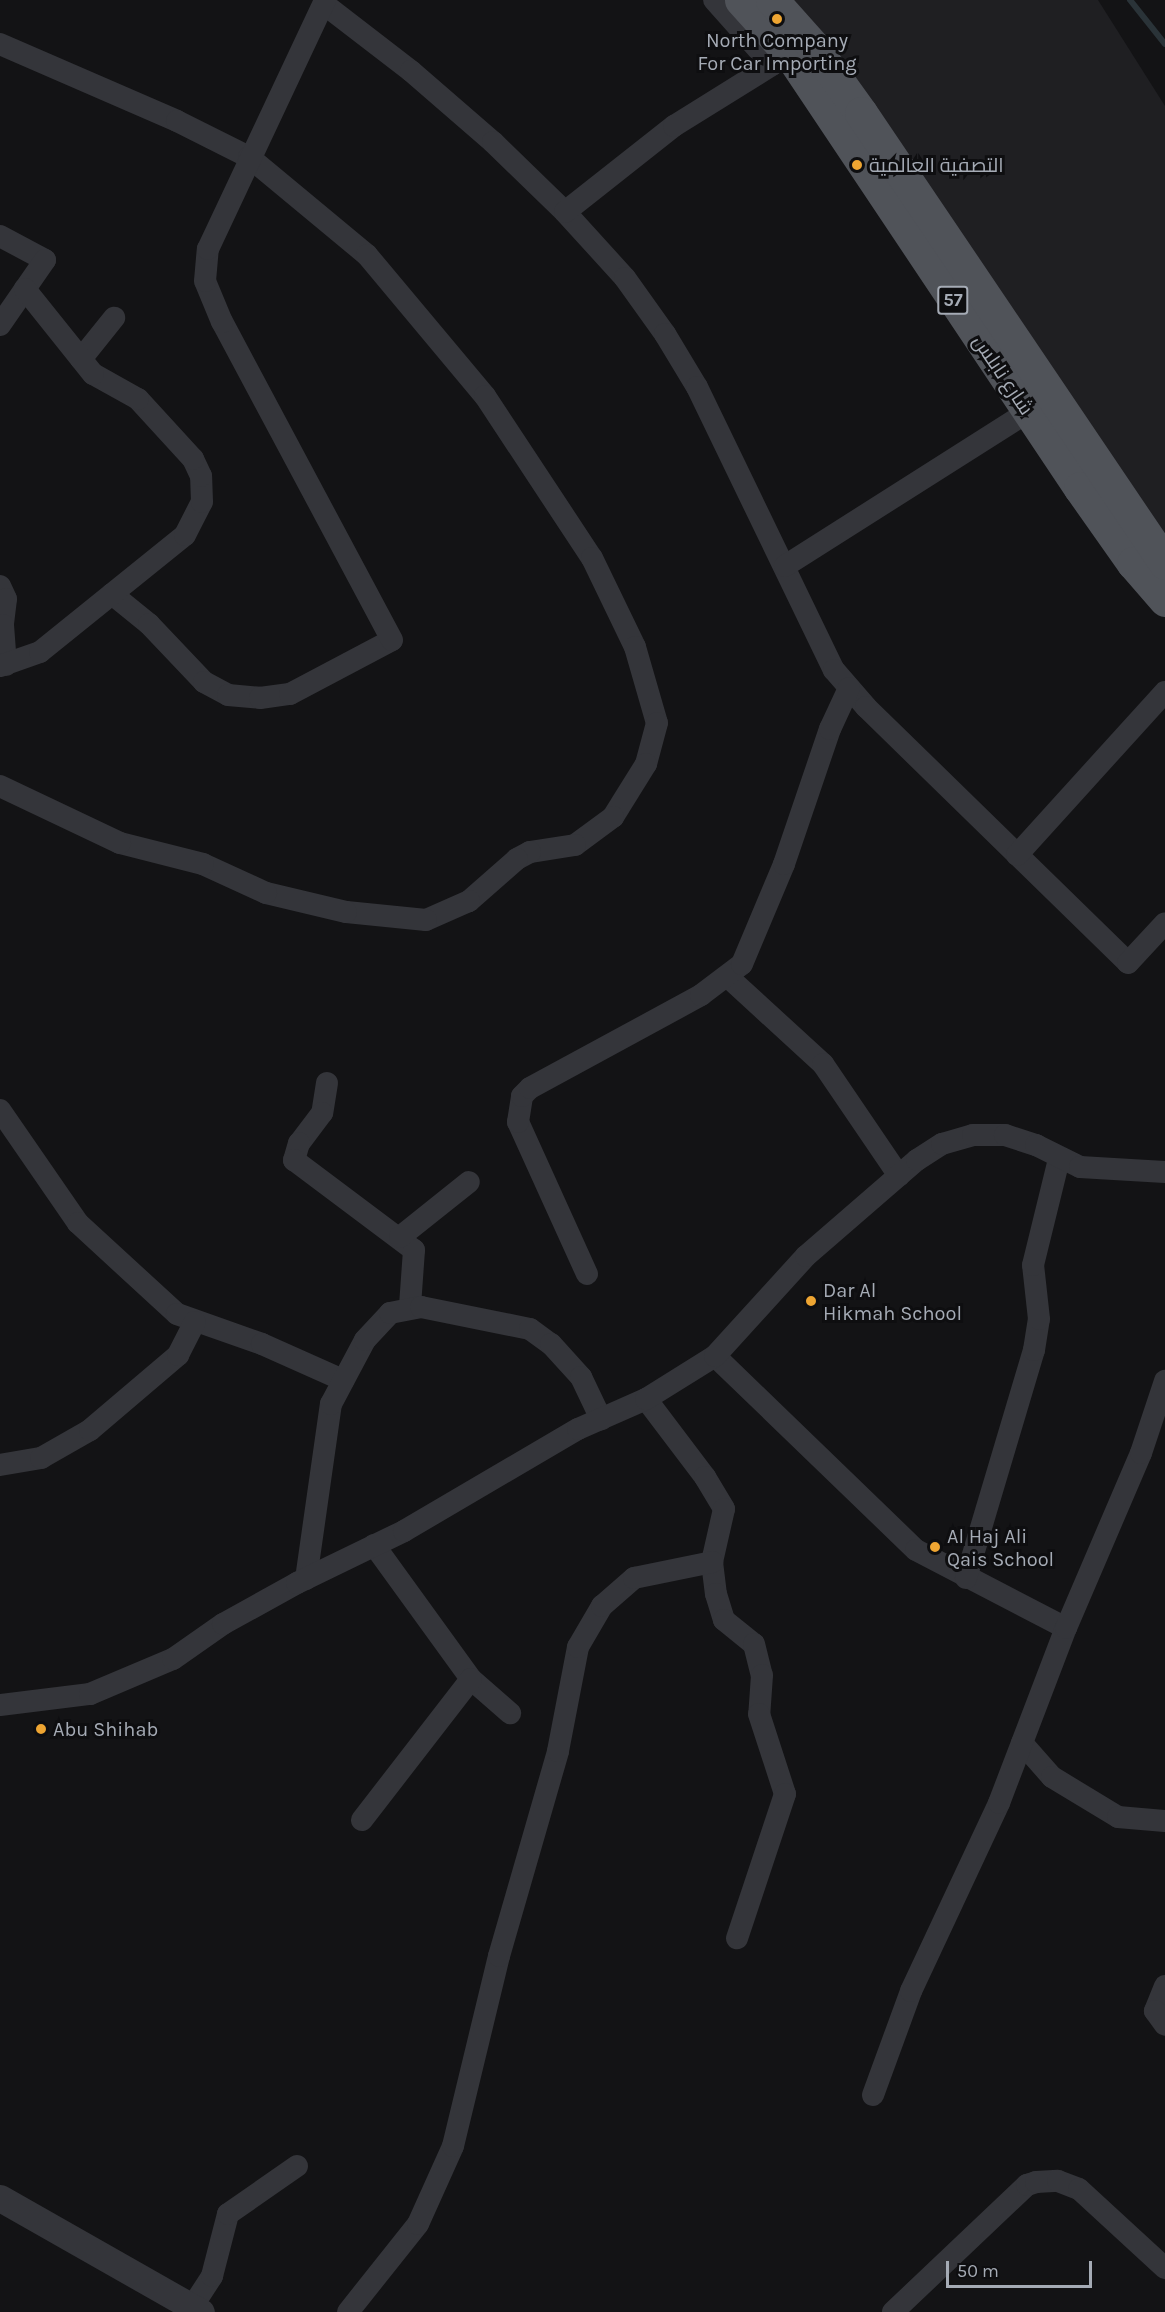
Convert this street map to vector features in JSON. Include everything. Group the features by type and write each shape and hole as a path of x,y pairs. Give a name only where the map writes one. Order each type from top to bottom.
{"main road":[{"name":"شارع نابلس","path":"741,0 790,54 1028,412 1133,563 1165,600"},
{"name":"شارع نابلس","path":"772,0 813,46 861,113 1165,563"}],"street":[{"path":"565,212 674,126 772,65 714,0"},
{"path":"112,594 149,624 204,682 228,695 260,698 290,694 392,640 222,322 205,281 208,249 249,158 325,2 411,71 565,212 625,278 666,334 726,442 834,670 849,688 1128,963 1165,923"},
{"path":"0,44 177,121 249,158 367,255 485,396 592,558 620,611 655,707 653,750 613,817 575,845 530,852 517,859 469,901 426,920 346,912 266,893 203,864 120,843 0,786"},
{"path":"0,236 45,260 0,324"},
{"path":"0,586 6,599 3,625 3,666 40,652 185,535 202,502 201,476 193,459 138,399 93,374 25,289"},
{"path":"81,359 114,318"},
{"path":"785,566 1028,412"},
{"path":"587,1274 518,1122 522,1096 530,1088 728,977 742,964 780,874 830,729 849,688"},
{"path":"1017,855 1165,692"},
{"path":"728,977 823,1064 899,1176"},
{"path":"327,1083 322,1113 299,1143 294,1160 333,1192 400,1237 414,1250 410,1306"},
{"path":"0,1110 78,1223 177,1314 262,1344 344,1380"},
{"path":"0,1705 90,1694 173,1659 223,1624 374,1545 601,1419 646,1399 716,1356 806,1256 899,1176 942,1144 973,1135 1021,1139 1059,1158 1094,1170 1165,1172"},
{"path":"966,1578 1034,1350 1039,1319 1034,1258 1059,1158"},
{"path":"400,1237 469,1182"},
{"path":"306,1579 328,1417 344,1380 372,1328 390,1313 410,1306 530,1329 551,1344 581,1377 601,1419"},
{"path":"0,1465 41,1458 90,1430 178,1355 195,1322"},
{"path":"716,1356 916,1550 1066,1628"},
{"path":"873,2095 911,1991 999,1803 1066,1628 1141,1453 1165,1381"},
{"path":"646,1399 705,1477 724,1509 712,1562 723,1620 754,1644 762,1675 759,1714 785,1794 737,1938"},
{"path":"374,1545 471,1679 510,1713"},
{"path":"348,2312 417,2224 453,2146 500,1956 558,1751 578,1647 602,1606 634,1578 712,1562"},
{"path":"362,1820 471,1679"},
{"path":"1022,1743 1052,1778 1118,1817 1165,1821"},
{"path":"1165,1986 1155,2012 1165,2025"},
{"path":"0,2198 197,2310 212,2276 228,2214 297,2166"},
{"path":"893,2312 1027,2185 1036,2182 1058,2181 1079,2189 1165,2268"}],"shaded area":[{"path":"737,0 1098,0 1165,106 1165,550"}],"waterway":[{"path":"1130,0 1165,44"}],"place":[{"name":"North Company For Car Importing","path":"777,19"},
{"name":"التصفية العالمية","path":"857,165"},
{"name":"Dar Al Hikmah School","path":"811,1301"},
{"name":"Al Haj Ali Qais School","path":"935,1547"},
{"name":"Abu Shihab","path":"41,1729"}]}
